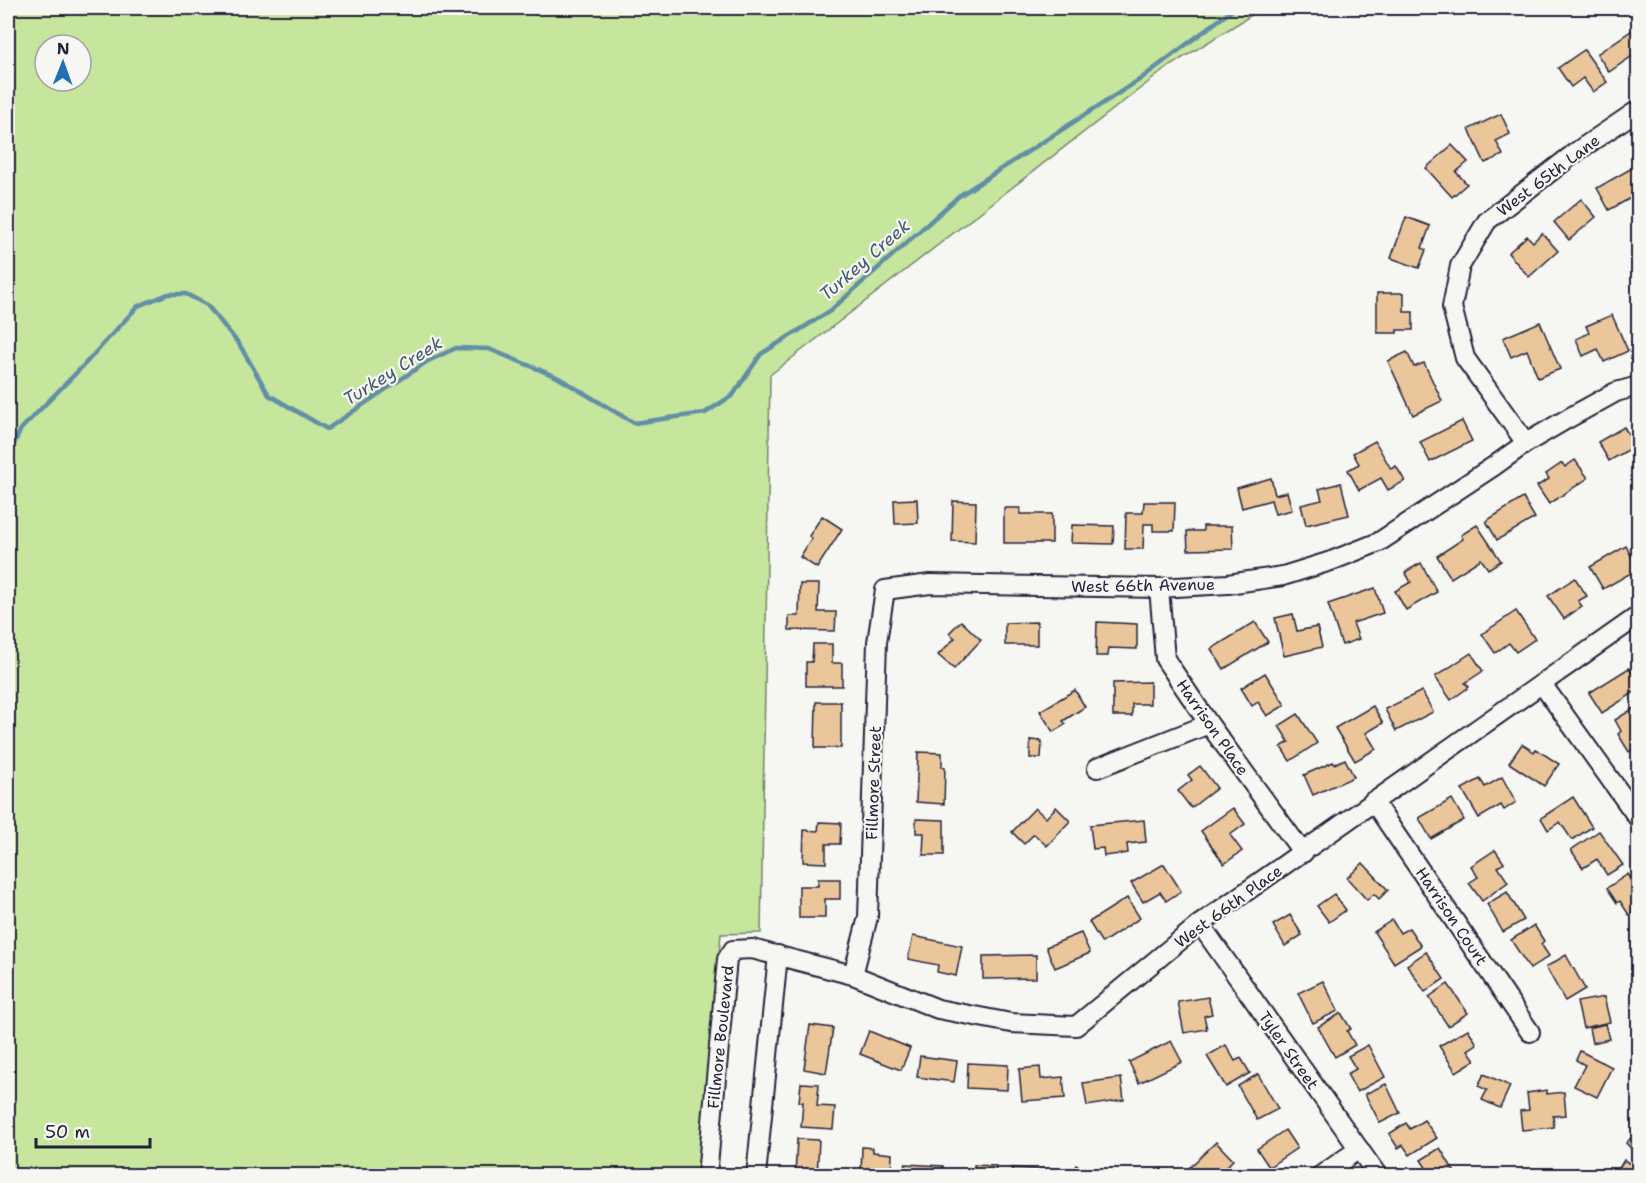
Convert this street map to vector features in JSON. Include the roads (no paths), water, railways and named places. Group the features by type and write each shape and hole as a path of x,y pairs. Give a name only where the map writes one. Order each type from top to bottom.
{"street":[{"name":"West 65th Lane","path":"1526,443 1465,358 1452,307 1460,266 1487,221 1576,152 1638,110"},
{"name":"West 66th Avenue","path":"885,590 930,584 1158,588 1227,584 1283,576 1332,561 1379,542 1526,443 1617,392 1638,386"},
{"name":"Harrison Place","path":"1158,588 1165,659 1209,724 1303,853"},
{"name":"Fillmore Street","path":"852,975 868,917 877,642 885,590"},
{"name":"West 66th Place","path":"778,955 852,975 938,1010 1011,1023 1076,1026 1200,924 1638,616"},
{"path":"1542,684 1638,818"},
{"path":"1097,768 1209,724"},
{"name":"Harrison Court","path":"1373,801 1530,1032"},
{"name":"Tyler Street","path":"1200,924 1378,1176"},
{"name":"Fillmore Boulevard","path":"706,1176 727,959 733,950 752,949 778,955"},
{"path":"756,1176 778,955"},
{"path":"1320,1176 1359,1149"}],"waterway":[{"name":"Turkey Creek","path":"8,456 21,429 138,306 168,294 186,294 207,305 239,344 269,395 327,429 428,361 456,348 489,349 557,377 634,423 705,413 733,395 761,354 830,311 959,196 1139,80 1235,8"}]}
